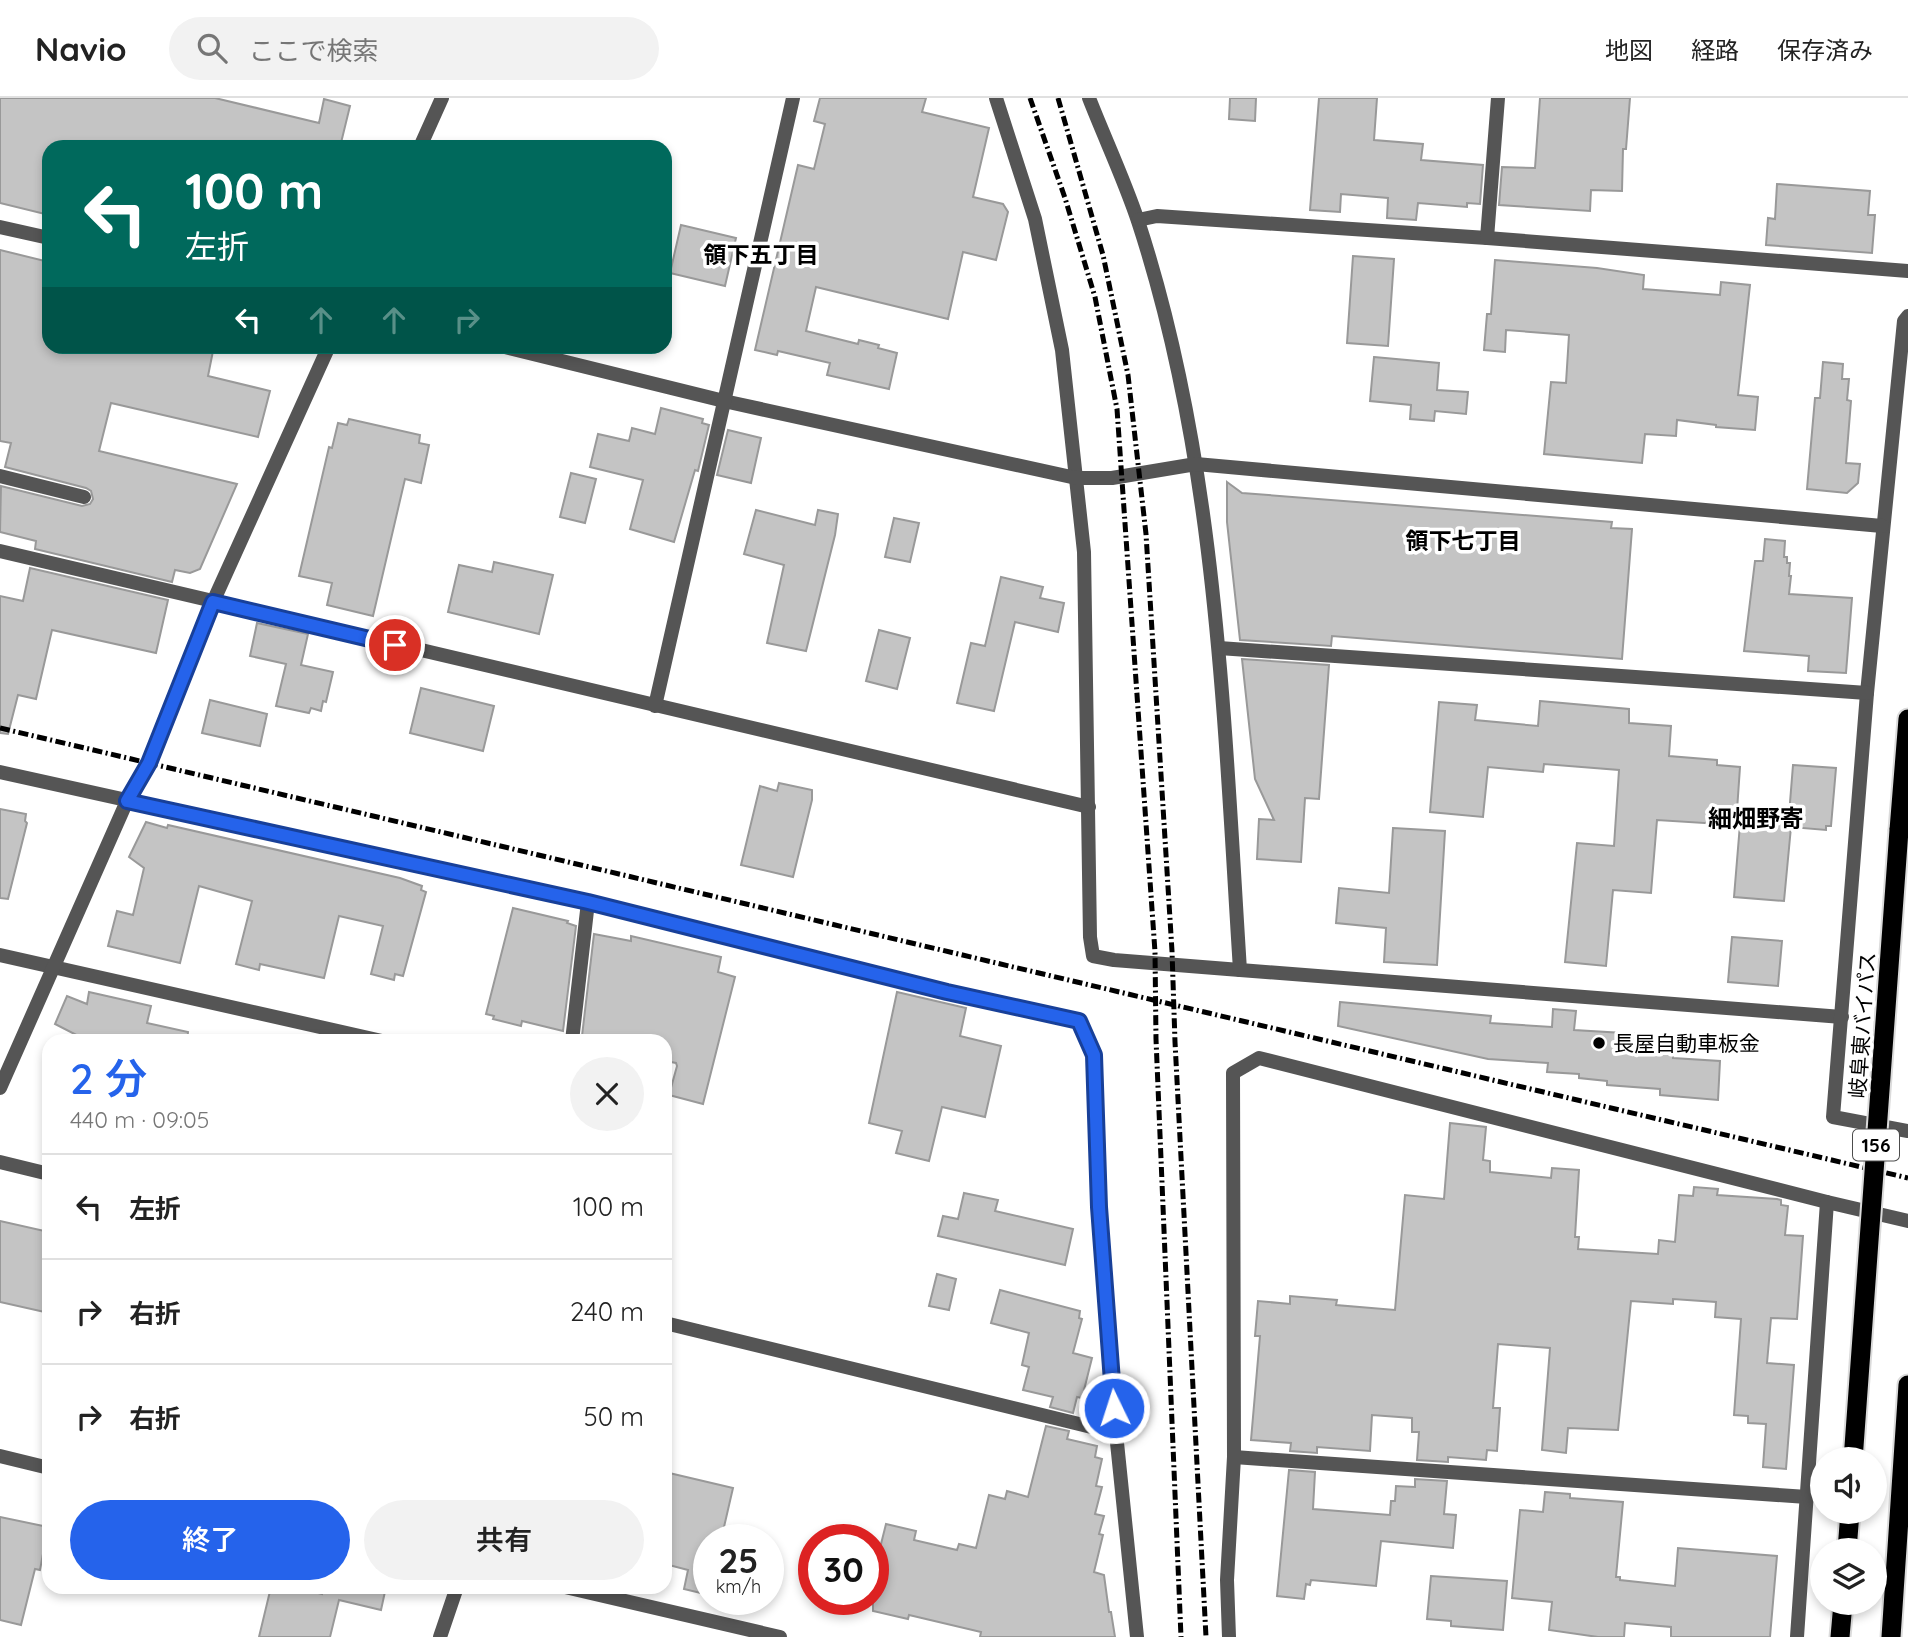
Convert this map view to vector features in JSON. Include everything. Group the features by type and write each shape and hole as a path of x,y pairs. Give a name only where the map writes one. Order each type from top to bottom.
{"highway":[{"name":"岐阜東バイパス","path":"1854,1447 1908,719"},
{"path":"1891,1637 1908,1385"},
{"path":"1840,1637 1842,1615"}],"street":[{"path":"423,140 442,98"},
{"path":"656,706 793,98"},
{"path":"996,98 1035,219 1062,351 1084,552 1090,937 1093,956 1114,960 1842,1017"},
{"path":"1089,98 1138,220 1168,327 1196,464 1219,648 1240,970"},
{"path":"1487,237 1497,98"},
{"path":"1138,220 1157,216 1487,237 1908,271"},
{"path":"0,227 42,237"},
{"path":"1908,316 1904,321 1882,526 1833,1117 1908,1132"},
{"path":"0,1088 127,801 149,763 213,602 325,354"},
{"path":"533,354 724,401 1076,478 1112,478 1196,464 1882,526"},
{"path":"0,476 84,498"},
{"path":"0,551 1089,807"},
{"path":"1219,648 1867,693"},
{"path":"0,772 588,902 947,992 1079,1021 1094,1055 1099,1207 1116,1433 1137,1637"},
{"path":"573,1034 588,902"},
{"path":"0,955 351,1034"},
{"path":"1229,1637 1227,1580 1234,1457 1233,1073 1259,1058 1908,1221"},
{"path":"0,1162 42,1172"},
{"path":"1797,1637 1827,1202"},
{"path":"672,1325 1116,1433"},
{"path":"0,1457 42,1466"},
{"path":"1234,1457 1807,1497"},
{"path":"440,1637 455,1594"},
{"path":"595,1594 780,1637"}],"building":[{"path":"0,98 215,98 319,123 324,99 350,106 342,140 42,140 42,213 0,203"},
{"path":"820,98 926,98 922,112 989,128 973,197 1003,204 1008,212 996,260 963,252 948,319 816,287 806,331 858,344 859,340 897,353 889,389 827,375 830,363 778,351 777,355 755,350 798,165 814,169 825,124 814,121"},
{"path":"1230,98 1256,98 1255,121 1229,119"},
{"path":"1319,98 1377,98 1374,140 1423,144 1421,160 1483,165 1480,204 1467,203 1467,207 1418,203 1416,220 1387,218 1388,198 1341,194 1340,212 1310,210"},
{"path":"1540,98 1630,98 1626,149 1623,149 1622,191 1591,190 1590,211 1499,205 1502,167 1535,168"},
{"path":"1777,184 1870,191 1868,215 1875,215 1872,253 1766,245 1768,218 1775,219"},
{"path":"681,225 736,238 725,286 672,273"},
{"path":"0,250 42,260 42,354 212,354 208,376 270,391 258,437 111,403 99,451 237,484 200,569 190,573 175,570 172,582 35,549 36,541 0,532 1,486 82,506 90,504 93,499 91,491 86,488 5,467 11,443 0,441"},
{"path":"1353,256 1394,259 1388,346 1347,343"},
{"path":"1495,260 1597,268 1644,275 1643,289 1720,295 1721,282 1750,285 1738,395 1758,397 1755,430 1677,420 1676,436 1645,434 1642,463 1544,454 1551,382 1566,383 1569,335 1506,330 1505,352 1484,350 1487,314 1491,314"},
{"path":"1374,357 1439,363 1437,390 1468,392 1466,414 1435,411 1434,421 1410,419 1411,405 1370,401"},
{"path":"1823,362 1843,364 1842,379 1849,379 1847,400 1851,401 1846,463 1860,464 1858,483 1847,493 1807,489 1815,398 1820,398"},
{"path":"661,408 703,419 702,423 709,425 698,471 695,470 674,542 630,529 643,480 590,467 598,434 629,441 632,428 655,434"},
{"path":"349,419 420,435 419,443 429,445 421,483 405,479 373,616 327,605 332,583 299,576 329,447 332,448 338,423 347,425"},
{"path":"728,430 761,438 751,483 717,475"},
{"path":"571,473 596,479 585,523 560,517"},
{"path":"1227,482 1242,493 1612,522 1611,528 1632,529 1622,659 1332,636 1331,646 1240,640 1227,522"},
{"path":"756,510 815,525 818,510 838,514 806,651 767,643 784,565 744,554"},
{"path":"894,518 919,523 910,562 885,557"},
{"path":"1765,539 1785,541 1784,557 1787,557 1787,563 1790,563 1791,576 1789,594 1852,598 1846,673 1808,671 1809,656 1744,651 1755,561 1763,561"},
{"path":"494,562 553,575 539,634 448,612 459,565 492,572"},
{"path":"30,568 168,600 156,653 52,630 36,699 18,695 8,734 0,733 0,596 23,601"},
{"path":"1001,577 1043,587 1040,598 1064,603 1058,632 1015,622 994,711 957,703 971,643 985,646"},
{"path":"257,623 308,634 301,665 333,672 326,702 323,701 321,711 311,708 309,713 276,706 286,664 250,656"},
{"path":"879,630 910,638 897,689 866,681"},
{"path":"1242,659 1329,665 1319,799 1305,798 1301,862 1257,859 1259,819 1274,820 1255,779"},
{"path":"421,688 494,706 483,751 410,733"},
{"path":"210,700 267,714 260,746 202,733"},
{"path":"1540,701 1629,709 1629,723 1671,726 1669,756 1717,760 1717,765 1740,767 1736,825 1657,820 1651,893 1613,890 1606,966 1565,962 1577,843 1614,846 1619,770 1544,764 1543,772 1488,767 1483,817 1430,812 1439,702 1477,705 1475,720 1538,726"},
{"path":"1793,765 1836,768 1831,826 1826,826 1826,830 1791,827 1784,901 1734,897 1741,812 1789,815"},
{"path":"779,783 812,790 812,800 793,877 741,865 760,786 777,791"},
{"path":"0,809 26,814 27,823 8,899 0,898"},
{"path":"146,822 400,878 422,886 421,890 426,892 403,976 395,974 394,980 371,974 383,926 339,916 324,978 260,964 259,970 236,964 252,901 199,886 180,963 108,946 117,911 133,915 144,868 129,857"},
{"path":"1393,828 1445,831 1437,965 1384,962 1386,928 1336,923 1339,888 1389,893"},
{"path":"513,908 568,921 567,923 576,926 563,1031 522,1021 521,1026 493,1019 494,1016 486,1014"},
{"path":"594,934 631,941 631,936 721,957 718,972 735,977 703,1104 672,1096 677,1066 672,1062 672,1034 582,1034"},
{"path":"1732,937 1782,941 1778,986 1728,982"},
{"path":"89,992 151,1006 147,1023 188,1034 74,1034 55,1024 67,996 87,1004"},
{"path":"897,992 966,1008 960,1036 1001,1046 985,1117 942,1107 929,1161 896,1153 902,1131 869,1123"},
{"path":"1340,1002 1491,1016 1490,1023 1552,1027 1553,1009 1576,1011 1574,1030 1674,1036 1673,1058 1720,1061 1718,1100 1660,1095 1660,1089 1607,1085 1607,1081 1579,1078 1579,1074 1547,1072 1548,1063 1488,1059 1338,1026"},
{"path":"1450,1123 1486,1127 1483,1160 1490,1161 1490,1172 1551,1178 1552,1168 1579,1170 1575,1237 1579,1237 1578,1249 1658,1254 1659,1240 1675,1242 1679,1195 1693,1196 1694,1187 1718,1189 1717,1195 1777,1199 1781,1200 1781,1205 1788,1206 1785,1235 1803,1236 1797,1319 1771,1318 1767,1363 1794,1365 1786,1469 1763,1467 1766,1424 1748,1423 1748,1416 1734,1415 1741,1319 1715,1317 1716,1302 1673,1299 1673,1304 1631,1301 1618,1430 1568,1428 1566,1453 1542,1450 1550,1348 1498,1344 1493,1408 1500,1408 1497,1451 1487,1450 1486,1460 1448,1457 1448,1462 1417,1460 1419,1432 1412,1432 1412,1418 1372,1415 1370,1451 1317,1447 1317,1453 1290,1451 1291,1443 1251,1440 1260,1336 1255,1336 1258,1301 1290,1304 1290,1296 1337,1300 1336,1305 1395,1310 1405,1195 1444,1199"},
{"path":"964,1193 998,1200 995,1211 1073,1229 1065,1265 938,1236 943,1216 958,1219"},
{"path":"0,1221 42,1230 42,1311 0,1302"},
{"path":"937,1274 956,1279 949,1310 929,1306"},
{"path":"1000,1290 1080,1311 1079,1318 1082,1319 1073,1353 1092,1358 1082,1398 1077,1397 1073,1413 1050,1407 1053,1397 1023,1390 1029,1367 1022,1365 1029,1333 991,1323"},
{"path":"1046,1426 1069,1431 1067,1439 1097,1446 1095,1457 1102,1459 1096,1486 1102,1487 1095,1514 1104,1516 1099,1534 1103,1535 1094,1572 1104,1575 1115,1637 980,1637 981,1632 909,1615 908,1619 889,1615 889,1525 916,1531 914,1540 957,1550 959,1544 976,1548 989,1495 1005,1499 1007,1491 1028,1497"},
{"path":"1289,1470 1315,1472 1313,1509 1390,1515 1396,1486 1415,1487 1415,1479 1447,1481 1444,1514 1456,1515 1453,1548 1381,1541 1376,1586 1311,1580 1310,1585 1306,1584 1304,1599 1277,1596"},
{"path":"672,1474 733,1488 725,1524 693,1524 693,1591 684,1589 688,1570 672,1566"},
{"path":"1545,1492 1570,1494 1570,1498 1623,1502 1616,1577 1620,1577 1620,1580 1675,1586 1678,1548 1777,1556 1770,1637 1671,1637 1671,1627 1625,1623 1624,1637 1598,1637 1549,1630 1552,1602 1512,1598 1520,1510 1543,1512"},
{"path":"0,1517 42,1526 40,1570 35,1569 21,1625 0,1620"},
{"path":"1431,1576 1507,1581 1503,1630 1451,1626 1451,1621 1427,1619"},
{"path":"269,1594 384,1594 381,1610 339,1600 330,1637 259,1637"}],"railway":[{"path":"1030,98 1065,198 1095,297 1117,409 1155,952 1156,1039 1181,1637"},
{"path":"1058,98 1103,255 1128,375 1146,534 1172,951 1206,1637"},
{"path":"0,728 1908,1178"}],"place":[{"name":"長屋自動車板金","path":"1599,1043"}],"district":[{"name":"領下五丁目","path":"761,254"},
{"name":"領下七丁目","path":"1463,540"},
{"name":"細畑野寄","path":"1756,818"}],"route":[{"path":"395,645 213,602 149,763 127,801 588,902 947,992 1079,1021 1094,1055 1099,1207 1114,1408"}]}
